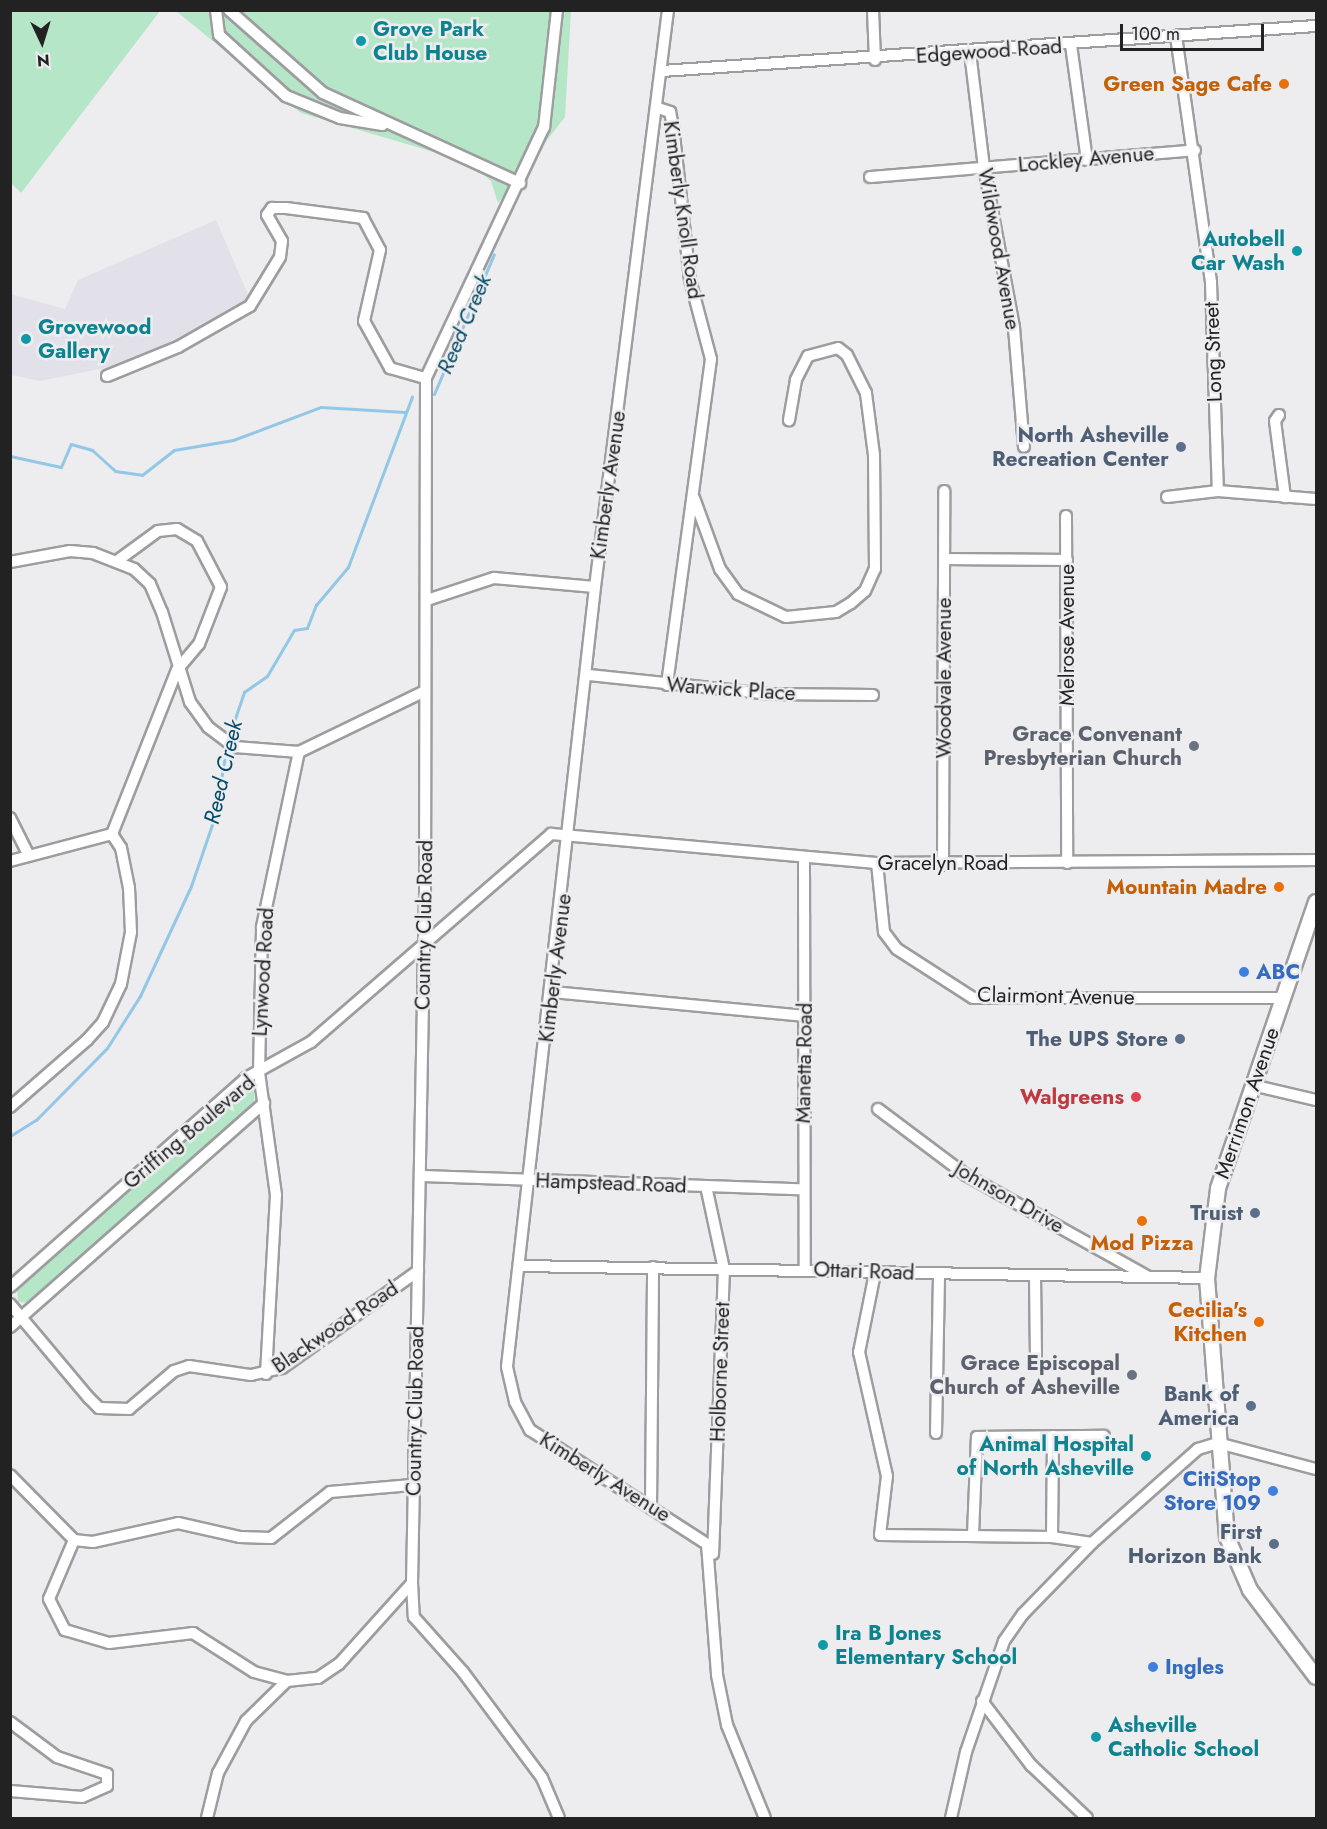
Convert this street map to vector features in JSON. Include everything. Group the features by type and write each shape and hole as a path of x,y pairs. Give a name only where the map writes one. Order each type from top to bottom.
{"main road":[{"name":"Merrimon Avenue","path":"1317,902 1252,1085 1218,1190 1207,1278 1223,1522 1239,1572 1317,1677"}],"street":[{"path":"216,10 219,35 286,96 340,118 386,125"},
{"path":"229,10 322,93 386,125 450,148 520,183"},
{"name":"Country Club Road","path":"557,10 544,127 520,183 426,378 425,944 412,1485 412,1583 414,1617 463,1672 542,1778 558,1818"},
{"name":"Kimberly Avenue","path":"668,10 658,108 595,587 589,675 528,1180 521,1266 507,1367 515,1402 530,1430 694,1532 707,1544 712,1560 717,1675 741,1768 765,1818"},
{"path":"873,10 874,60"},
{"name":"Edgewood Road","path":"662,71 874,60 1317,26"},
{"name":"Long Street","path":"1176,36 1195,150 1211,283 1218,491"},
{"path":"1071,45 1087,160"},
{"name":"Wildwood Avenue","path":"970,52 984,167 1014,328 1024,447"},
{"name":"Kimberly Knoll Road","path":"658,108 670,112 673,126 690,280 711,359 667,685"},
{"name":"Lockley Avenue","path":"870,177 1195,150"},
{"path":"107,376 178,347 250,306 280,257 282,241 267,215 272,208 286,208 363,218 380,250 364,321 390,368 426,378"},
{"name":"Kimberly Knoll Road","path":"694,498 720,569 738,594 786,617 836,612 851,603 865,591 875,569 874,455 866,393 847,355 838,348 808,356 796,380 789,420"},
{"path":"1279,415 1275,421 1285,497"},
{"name":"Woodvale Avenue","path":"943,865 944,491"},
{"path":"1167,497 1218,491 1317,499"},
{"name":"Melrose Avenue","path":"1066,516 1067,863"},
{"path":"112,834 177,670 199,644 221,587 217,573 197,541 177,529 158,531 117,561"},
{"path":"10,562 70,551 117,561 150,584 177,670 190,702 222,741 235,747 266,754 299,752 425,691"},
{"path":"945,559 1067,560"},
{"path":"427,600 494,578 595,587"},
{"name":"Warwick Place","path":"589,675 667,685 771,694 873,695"},
{"name":"Lynwood Road","path":"266,1374 276,1195 259,1073 262,927 299,752"},
{"path":"10,818 28,856"},
{"name":"Gracelyn Road","path":"570,833 877,864 1317,860"},
{"name":"Griffing Boulevard","path":"10,1287 246,1078 259,1073 311,1042 551,834 570,833"},
{"path":"10,861 112,834"},
{"path":"10,1107 87,1040 103,1022 121,984 131,932 129,888 121,848 112,834"},
{"name":"Manetta Road","path":"804,858 806,1016 801,1189 805,1269"},
{"name":"Clairmont Avenue","path":"877,864 884,932 897,949 973,998 1282,998"},
{"path":"552,992 806,1016"},
{"path":"1252,1085 1317,1100"},
{"name":"Griffing Boulevard","path":"10,1327 264,1103"},
{"name":"Johnson Drive","path":"878,1109 966,1174 1147,1276"},
{"name":"Hampstead Road","path":"421,1176 801,1189"},
{"name":"Holborne Street","path":"705,1186 724,1269 712,1560"},
{"name":"Ottari Road","path":"521,1266 805,1269 1035,1276 1207,1278"},
{"path":"651,1507 653,1267"},
{"name":"Blackwood Road","path":"19,1317 99,1408 129,1409 174,1371 189,1366 266,1374 418,1272"},
{"path":"875,1272 859,1352 887,1476 880,1535 1052,1537 1092,1543"},
{"path":"936,1433 939,1273"},
{"path":"1035,1276 1036,1362"},
{"path":"10,1304 19,1317"},
{"path":"1052,1537 1053,1436"},
{"path":"973,1536 977,1437 1104,1436"},
{"path":"951,1818 982,1701 1004,1641 1023,1614 1092,1543 1198,1449 1218,1443 1317,1468"},
{"path":"10,1475 74,1540 93,1542 178,1523 240,1537 271,1538 330,1492 412,1485"},
{"path":"74,1540 49,1599 65,1630 109,1642 193,1633 254,1672 287,1681 318,1678 339,1664 412,1583"},
{"path":"207,1818 218,1773 246,1721 287,1681"},
{"path":"982,1701 1031,1765 1077,1814 1087,1818"},
{"path":"10,1722 57,1757 107,1774 107,1786 82,1797 10,1791"}],"shaded area":[{"path":"216,220 250,299 226,317 125,364 40,381 11,375 10,294 65,309 78,280"}],"green space":[{"path":"10,11 160,11 21,193 11,183"},
{"path":"176,11 571,11 565,117 498,203 491,181 468,162 301,113"},
{"path":"248,1086 254,1090 254,1103 32,1303 18,1302 17,1287"}],"waterway":[{"name":"Reed Creek","path":"434,394 494,254"},
{"name":"Reed Creek","path":"228,739 244,692 267,676 294,630 307,628 316,605 348,567 412,397"},
{"path":"10,456 61,467 71,444 92,450 115,471 142,475 174,450 233,440 321,407 405,412"},
{"name":"Reed Creek","path":"10,1136 36,1120 107,1048 140,996 191,886 214,819 227,745"}],"place":[{"name":"Grove Park Club House","path":"361,41"},
{"name":"Green Sage Cafe","path":"1284,84"},
{"name":"Autobell Car Wash","path":"1297,251"},
{"name":"Grovewood Gallery","path":"26,339"},
{"name":"North Asheville Recreation Center","path":"1181,447"},
{"name":"Grace Convenant Presbyterian Church","path":"1194,746"},
{"name":"Mountain Madre","path":"1279,887"},
{"name":"ABC","path":"1244,972"},
{"name":"The UPS Store","path":"1180,1039"},
{"name":"Walgreens","path":"1136,1097"},
{"name":"Truist","path":"1255,1213"},
{"name":"Mod Pizza","path":"1142,1221"},
{"name":"Cecilia's Kitchen","path":"1259,1322"},
{"name":"Grace Episcopal Church of Asheville","path":"1132,1375"},
{"name":"Bank of America","path":"1251,1406"},
{"name":"Animal Hospital of North Asheville","path":"1146,1456"},
{"name":"CitiStop Store 109","path":"1273,1491"},
{"name":"First Horizon Bank","path":"1274,1544"},
{"name":"Ira B Jones Elementary School","path":"823,1645"},
{"name":"Ingles","path":"1153,1667"},
{"name":"Asheville Catholic School","path":"1096,1737"}]}
